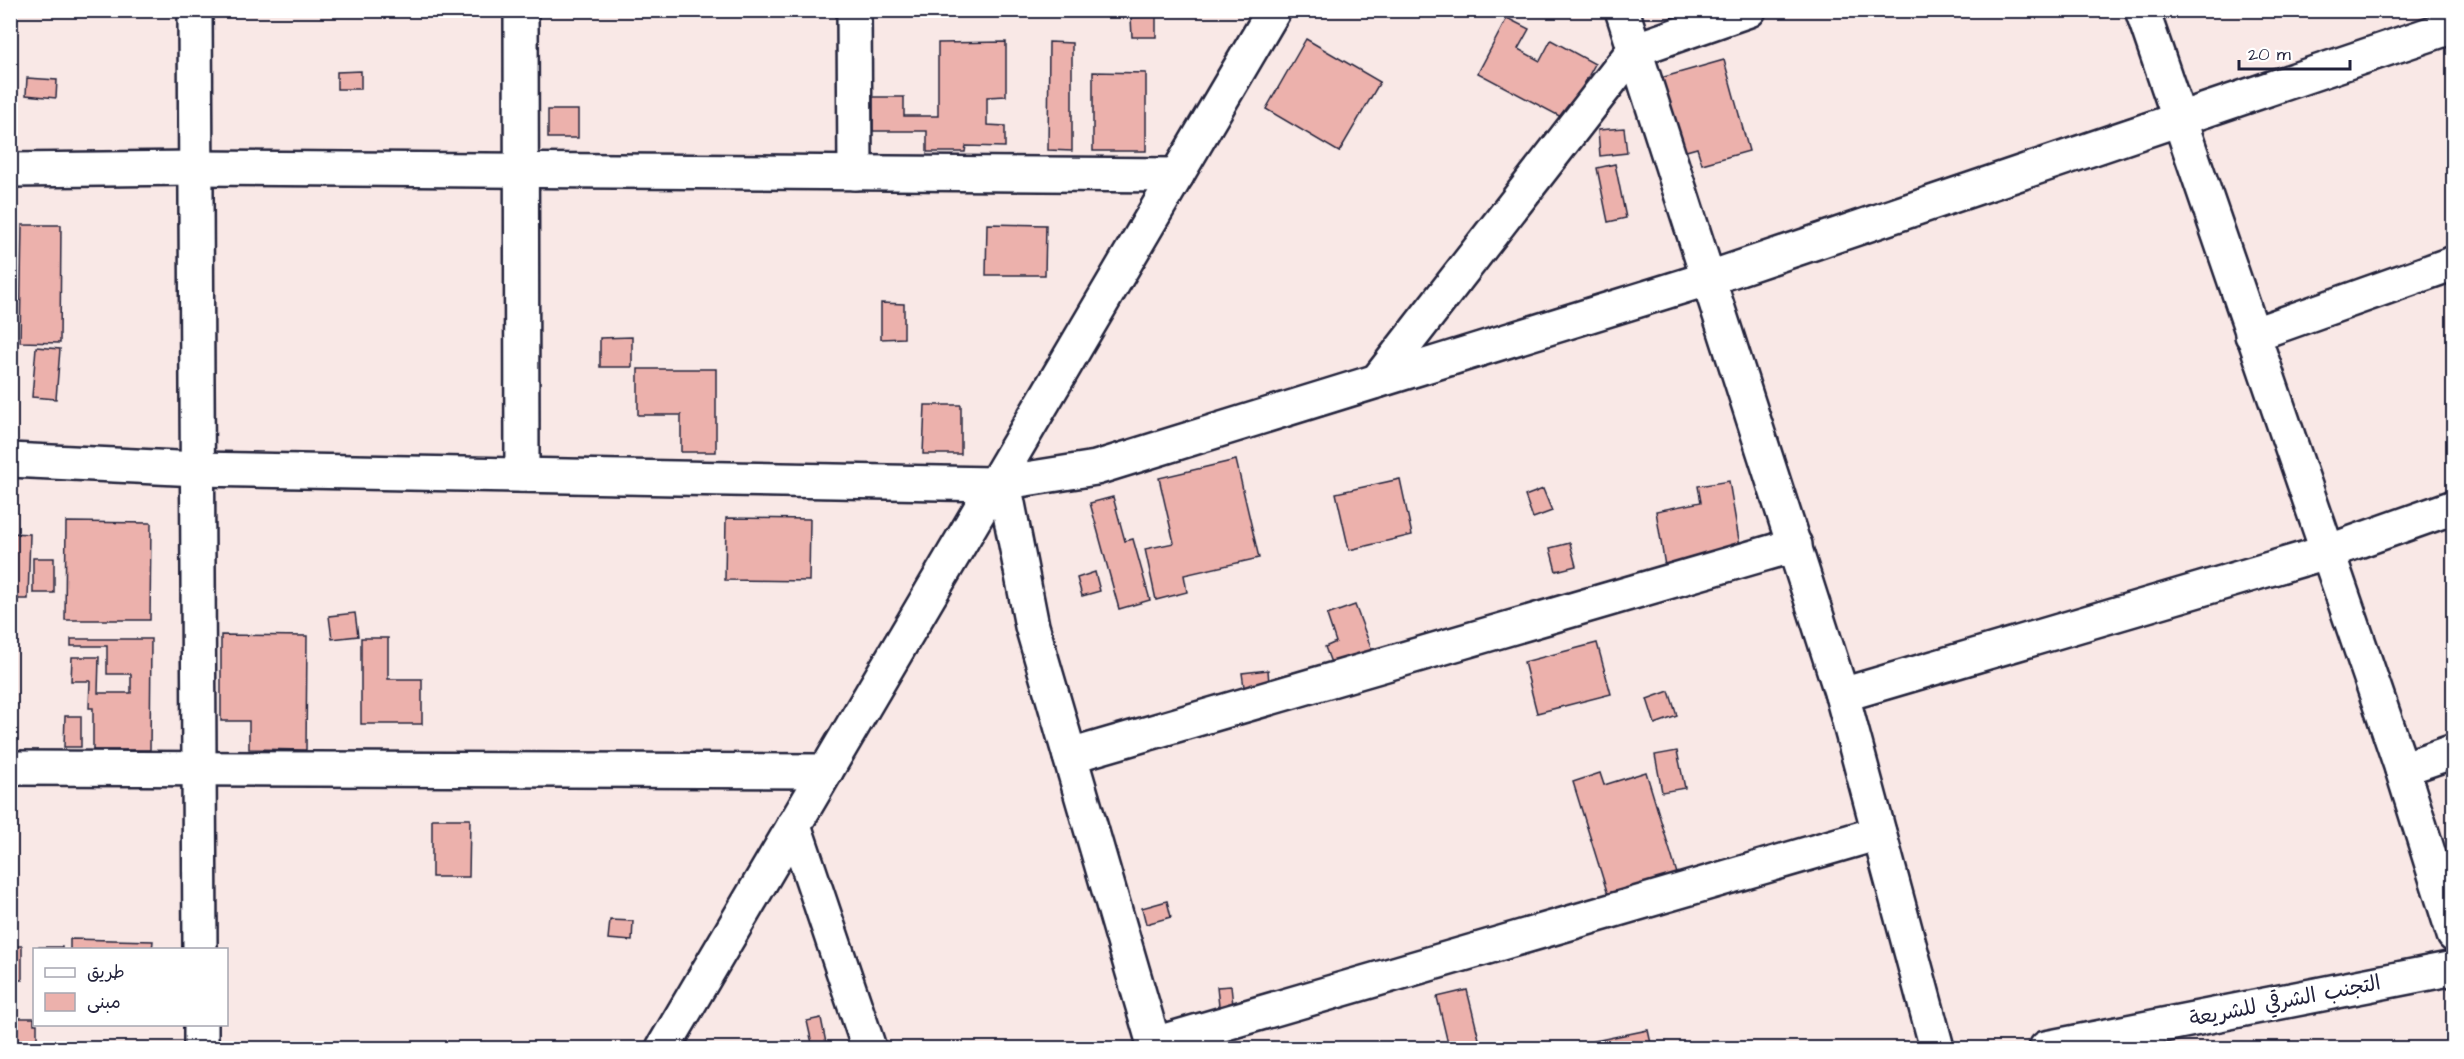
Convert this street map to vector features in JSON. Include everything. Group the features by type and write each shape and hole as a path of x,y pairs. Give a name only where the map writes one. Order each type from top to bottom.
{"street":[{"path":"195,10 200,948"},
{"path":"521,10 522,475"},
{"path":"854,10 855,173"},
{"path":"663,1048 999,483 1274,10"},
{"path":"1622,10 1710,278 1842,695 1937,1048"},
{"path":"1377,381 1634,50 1749,10"},
{"path":"2142,10 2402,769 2454,935"},
{"path":"10,460 198,469 999,483 1096,468 1710,278 2454,26"},
{"path":"10,170 196,168 1177,175"},
{"path":"2252,334 2454,263"},
{"path":"999,483 1032,626 1155,1046 1879,833"},
{"path":"1842,695 2327,552 2454,507"},
{"path":"1070,756 1795,545"},
{"path":"2402,769 2454,751"},
{"path":"10,768 826,771"},
{"path":"794,825 869,1048"},
{"name":"التجنب الشرقي للشريعة","path":"2046,1048 2454,968"},
{"path":"201,1026 201,1048"}],"building":[{"path":"1156,16 1156,37 1132,37 1131,17"},
{"path":"1507,18 1529,29 1518,49 1540,61 1551,40 1595,64 1565,119 1478,73"},
{"path":"1306,39 1380,82 1339,152 1266,109"},
{"path":"1006,42 1006,96 987,97 987,125 1005,126 1005,147 966,146 965,152 927,152 927,131 873,131 873,97 904,97 904,116 938,116 938,43"},
{"path":"1049,42 1072,43 1072,151 1048,150"},
{"path":"1724,60 1749,151 1702,164 1697,148 1672,155 1650,81"},
{"path":"361,71 361,89 337,89 337,72"},
{"path":"1093,72 1146,73 1146,151 1093,151"},
{"path":"27,78 57,80 56,98 26,95"},
{"path":"548,110 578,110 578,138 548,138"},
{"path":"1624,128 1627,153 1600,156 1598,130"},
{"path":"1615,164 1626,218 1608,222 1597,168"},
{"path":"987,224 1046,225 1045,275 986,275"},
{"path":"22,225 61,225 60,343 20,342"},
{"path":"881,303 904,304 904,338 881,339"},
{"path":"632,337 632,367 600,367 600,338"},
{"path":"36,347 60,349 56,399 32,397"},
{"path":"638,369 716,369 716,452 681,452 681,415 638,415"},
{"path":"925,405 961,405 961,454 923,454"},
{"path":"1236,460 1259,558 1184,575 1187,592 1156,600 1145,549 1174,543 1159,478"},
{"path":"1400,479 1412,535 1349,550 1336,493"},
{"path":"1729,481 1741,552 1665,566 1656,511 1701,502 1698,486"},
{"path":"1543,489 1552,511 1533,518 1525,496"},
{"path":"1113,497 1125,541 1133,539 1150,600 1119,609 1090,503"},
{"path":"726,518 810,519 809,581 725,580"},
{"path":"66,522 151,523 150,620 65,620"},
{"path":"10,533 30,534 28,599 10,599"},
{"path":"1570,543 1576,566 1556,571 1550,548"},
{"path":"33,558 54,558 54,593 33,593"},
{"path":"1095,572 1100,591 1082,596 1077,578"},
{"path":"1355,605 1376,661 1336,676 1325,647 1336,642 1327,615"},
{"path":"355,613 358,636 332,639 329,616"},
{"path":"221,635 307,636 306,750 249,749 249,721 221,721"},
{"path":"361,638 388,638 388,679 422,679 422,724 361,724"},
{"path":"71,639 151,639 150,750 93,750 93,708 89,708 90,681 71,681 72,657 99,657 98,693 131,693 131,674 107,674 107,646 71,646"},
{"path":"1597,643 1611,694 1537,713 1524,662"},
{"path":"1268,670 1270,698 1246,701 1242,673"},
{"path":"1669,691 1677,716 1655,724 1647,699"},
{"path":"65,716 81,716 81,747 64,747"},
{"path":"1677,751 1685,788 1662,792 1655,755"},
{"path":"1646,772 1678,877 1609,898 1573,782 1600,773 1604,785"},
{"path":"432,819 470,819 469,877 432,877"},
{"path":"1167,901 1171,917 1146,924 1142,908"},
{"path":"610,920 633,921 632,941 608,939"},
{"path":"70,939 153,941 152,948 70,948"},
{"path":"10,946 22,946 22,980 10,980"},
{"path":"39,947 62,947 62,948"},
{"path":"1231,986 1234,1015 1220,1016 1217,987"},
{"path":"1467,990 1480,1043 1449,1048 1437,997"},
{"path":"10,1000 12,1018 33,1018 33,1026 37,1026 37,1048 10,1048"},
{"path":"821,1018 827,1048 813,1048 807,1021"},
{"path":"1648,1030 1652,1048 1581,1048 1580,1044"}]}
